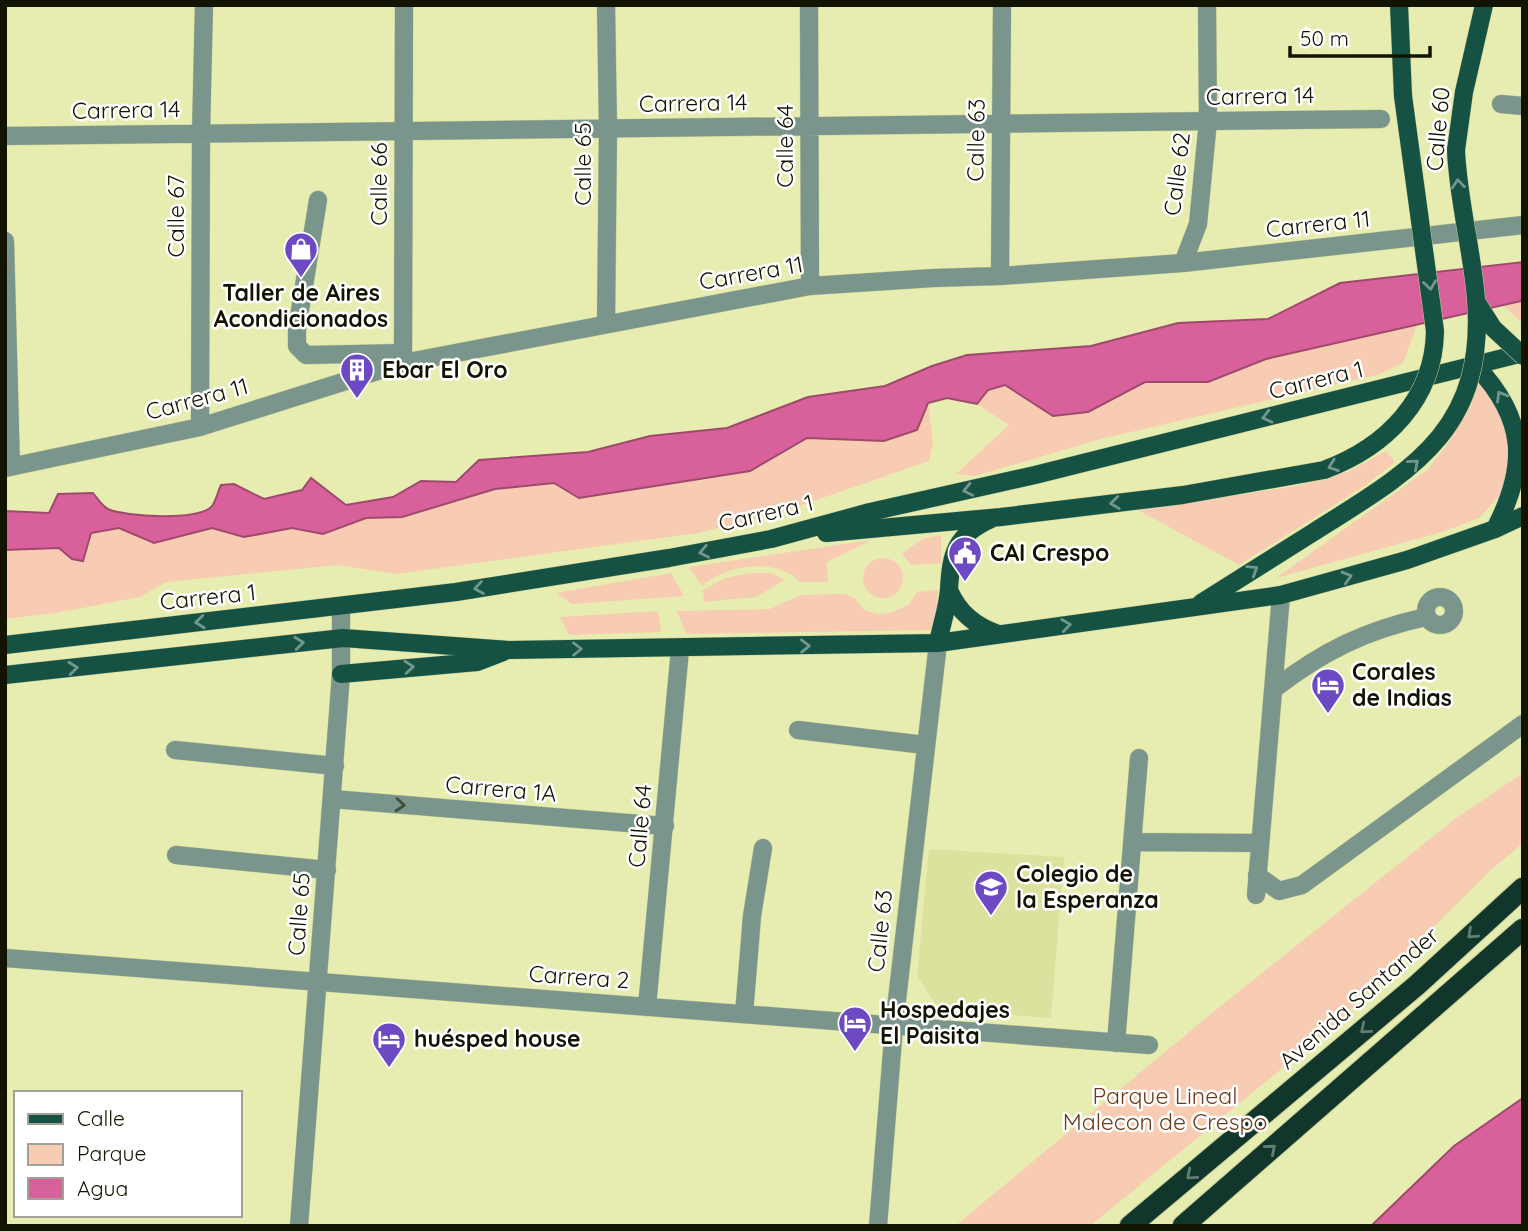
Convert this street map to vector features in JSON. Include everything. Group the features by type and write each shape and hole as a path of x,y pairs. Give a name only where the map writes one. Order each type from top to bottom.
{"highway":[{"name":"Avenida Santander","path":"1130,1226 1417,985 1523,888"},
{"path":"1183,1226 1523,929"}],"main road":[{"path":"771,539 1001,517 1183,495 1324,470 1377,443 1392,430 1416,401 1434,351 1435,331 1403,96 1399,5"},
{"name":"Calle 60","path":"1476,300 1456,150 1464,92 1484,5"},
{"path":"1476,300 1493,328 1523,355"},
{"path":"1195,607 1390,484 1427,452 1446,430 1466,390 1474,350 1476,300"},
{"name":"Carrera 1","path":"5,645 456,592 771,539 870,512 1035,475 1523,355"},
{"path":"1476,366 1497,388 1511,414 1518,443 1518,474 1510,502 1494,529"},
{"path":"5,675 343,638 509,650 938,643 1281,595 1407,560 1523,516"},
{"path":"938,643 949,590 952,559 961,542 974,528 1001,517"},
{"path":"949,590 960,610 968,618 998,634"},
{"path":"341,674 477,662 509,650"}],"street":[{"name":"Calle 67","path":"200,427 204,5"},
{"name":"Calle 66","path":"403,358 404,5"},
{"name":"Calle 65","path":"606,5 606,324"},
{"name":"Calle 64","path":"809,5 810,286"},
{"name":"Calle 63","path":"1000,276 1002,5"},
{"name":"Calle 62","path":"1183,263 1198,224 1208,121 1207,5"},
{"path":"1501,104 1523,106"},
{"name":"Carrera 14","path":"5,136 1381,119"},
{"path":"318,200 297,329 297,346 306,355 403,358"},
{"name":"Carrera 11","path":"8,468 200,427 403,358 810,286 1183,263 1523,225"},
{"path":"5,240 8,468"},
{"path":"1256,895 1281,595"},
{"name":"Calle 65","path":"299,1226 335,766 343,638 341,606"},
{"path":"1274,688 1301,668 1350,640 1393,625 1426,618"},
{"name":"Calle 63","path":"878,1226 894,1026 938,643"},
{"name":"Calle 64","path":"646,1007 680,649"},
{"path":"1257,875 1279,891 1301,885 1523,724"},
{"path":"798,730 925,746"},
{"path":"175,750 335,766"},
{"path":"1116,1043 1139,758"},
{"name":"Carrera 1A","path":"332,799 665,827"},
{"path":"1133,842 1259,843"},
{"path":"744,1014 752,916 763,848"},
{"path":"176,855 327,870"},
{"name":"Carrera 2","path":"5,958 1149,1045"}],"shaded area":[{"name":"Colegio de la Esperanza","path":"929,849 1064,857 1051,1018 940,1010 917,976"}],"green space":[{"path":"1523,301 1523,324 1504,306"},
{"path":"1417,325 1403,363 1377,375 1101,439 975,476 956,474 1009,425 977,404 988,390 1005,385 1053,416 1088,412 1145,382 1208,382 1266,359"},
{"path":"1481,378 1501,406 1515,464 1502,493 1479,518 1442,532 1276,578 1427,470 1446,446 1468,409"},
{"path":"928,403 933,442 929,461 779,513 698,533 396,574 338,565 166,582 140,597 56,613 5,619 5,550 9,549 59,548 72,559 83,561 91,533 119,528 154,543 212,528 244,537 292,528 323,534 366,518 402,517 495,489 554,483 580,498 750,471 807,438 884,441 917,430"},
{"path":"1386,451 1395,462 1366,485 1239,565 1138,510 1296,486 1348,472"},
{"path":"941,535 941,563 911,565 902,554 922,539"},
{"path":"871,540 827,562 828,582 800,582 778,569 751,566 724,573 702,586 689,567"},
{"path":"883,558 891,559 897,564 902,570 902,586 897,592 891,597 883,598 875,597 869,592 864,586 863,578 864,570 869,564 875,559"},
{"path":"671,573 684,596 572,604 556,593"},
{"path":"749,573 772,573 785,580 756,597 704,602 703,590 725,578"},
{"path":"938,590 936,630 686,634 677,611 770,609 801,595 845,594 854,598 866,611 878,614 889,613 909,605 917,592"},
{"path":"658,611 661,632 569,635 560,617"},
{"name":"Parque Lineal Malecon de Crespo","path":"1523,773 1523,843 1492,869 1336,1024 1090,1226 955,1226 1212,1013 1455,819"}],"water":[{"path":"1523,262 1523,301 1266,359 1208,382 1145,382 1088,412 1053,416 1005,385 988,390 977,404 947,398 928,403 917,430 884,441 807,438 750,471 579,498 554,483 495,489 402,517 366,518 323,534 292,528 244,537 212,528 154,543 119,528 91,533 83,561 72,559 59,548 5,550 5,511 49,513 58,494 93,493 106,508 117,512 145,516 178,516 205,511 212,506 221,485 234,484 264,499 302,490 311,478 346,505 393,497 421,481 456,482 479,460 588,452 650,436 727,428 808,397 885,386 967,355 1091,346 1178,323 1268,319 1340,283"},
{"path":"1523,1098 1523,1226 1371,1226 1454,1146"}],"place":[{"name":"Taller de Aires Acondicionados","path":"301,279"},
{"name":"Ebar El Oro","path":"357,400"},
{"name":"CAI Crespo","path":"965,583"},
{"name":"Corales de Indias","path":"1328,715"},
{"name":"Colegio de la Esperanza","path":"991,917"},
{"name":"Hospedajes El Paisita","path":"855,1053"},
{"name":"huésped house","path":"389,1069"}]}
